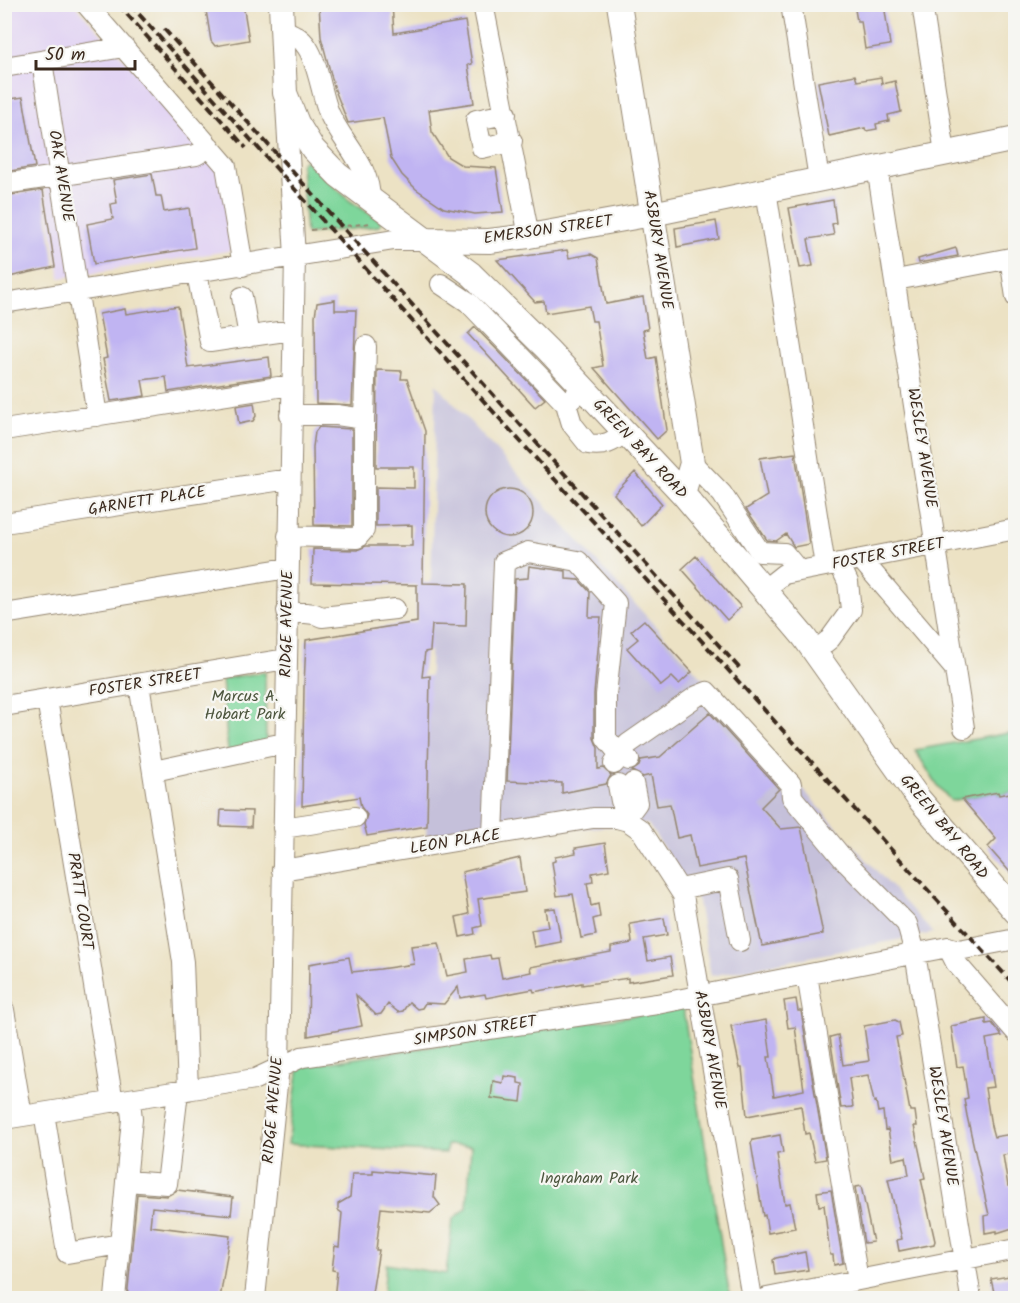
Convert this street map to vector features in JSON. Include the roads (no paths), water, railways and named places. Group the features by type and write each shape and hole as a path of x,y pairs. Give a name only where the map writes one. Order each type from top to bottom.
{"main road":[{"name":"GREEN BAY ROAD","path":"281,4 285,93 297,123 313,150 338,175 471,274 524,341 584,388 683,494 717,534 752,557 765,589 814,651 919,800 1016,912"},
{"name":"ASBURY AVENUE","path":"619,4 692,463 683,494"},
{"name":"EMERSON STREET","path":"425,240 489,241 530,236 652,214 1016,139"}],"street":[{"path":"86,4 226,166 243,266"},
{"path":"483,4 530,236"},
{"path":"791,4 819,179"},
{"path":"922,4 945,153"},
{"path":"281,29 296,35 308,48 330,113 370,182 370,200"},
{"path":"4,67 124,47"},
{"name":"OAK AVENUE","path":"42,61 97,416"},
{"name":"RIDGE AVENUE","path":"255,1299 279,1066 290,415 295,257 285,93"},
{"path":"506,114 476,120 482,148 512,141"},
{"path":"4,184 196,155 210,147"},
{"name":"WESLEY AVENUE","path":"877,167 964,729"},
{"path":"766,190 832,565 848,582 851,610 830,639 814,651"},
{"name":"EMERSON STREET","path":"4,303 394,240 425,240"},
{"path":"896,280 1012,258 1016,297"},
{"path":"197,273 210,342 292,330"},
{"path":"441,284 524,341 566,404 572,424 588,444 601,446 615,440 625,432"},
{"path":"242,297 249,337"},
{"path":"288,536 357,538 364,530 366,346"},
{"path":"4,430 291,385"},
{"path":"566,404 584,388"},
{"path":"290,415 337,415 364,419"},
{"path":"692,463 722,494 737,517 752,557 783,553 799,571"},
{"name":"GARNETT PLACE","path":"4,523 289,479"},
{"path":"717,534 737,517"},
{"name":"FOSTER STREET","path":"765,589 784,574 1016,529"},
{"name":"WESLEY AVENUE","path":"493,835 504,562 528,552 578,561 616,603 606,695 606,738 621,760 628,744 697,696 707,692 791,784 792,797 845,861 907,924 915,953 971,1299"},
{"path":"861,559 956,669"},
{"path":"4,614 288,568"},
{"path":"287,611 321,617 394,609"},
{"name":"FOSTER STREET","path":"4,706 286,659"},
{"path":"126,1181 167,1184 183,1091 183,962 139,684"},
{"name":"PRATT COURT","path":"47,699 122,1101 132,1119 115,1299"},
{"path":"154,771 284,743"},
{"path":"625,784 621,801 628,818"},
{"path":"283,828 355,817"},
{"name":"LEON PLACE","path":"282,870 593,819 628,818"},
{"name":"ASBURY AVENUE","path":"628,818 640,830 683,895 752,1299"},
{"path":"680,889 728,879 740,941"},
{"name":"SIMPSON STREET","path":"948,947 957,939 1016,929"},
{"name":"SIMPSON STREET","path":"13,1118 255,1079 302,1057 657,1004 948,947 959,950 1016,939"},
{"path":"948,947 956,963 1016,1032"},
{"path":"807,975 858,1280"},
{"path":"4,1010 13,1118"},
{"path":"44,1113 67,1253 120,1244"},
{"path":"767,1299 1016,1249"}],"railway":[{"path":"118,4 246,148"},
{"path":"130,4 471,387 1016,987"},
{"path":"164,29 742,671"}],"park label":[{"name":"Marcus A. Hobart Park","path":"245,705"},
{"name":"Ingraham Park","path":"589,1178"}]}
